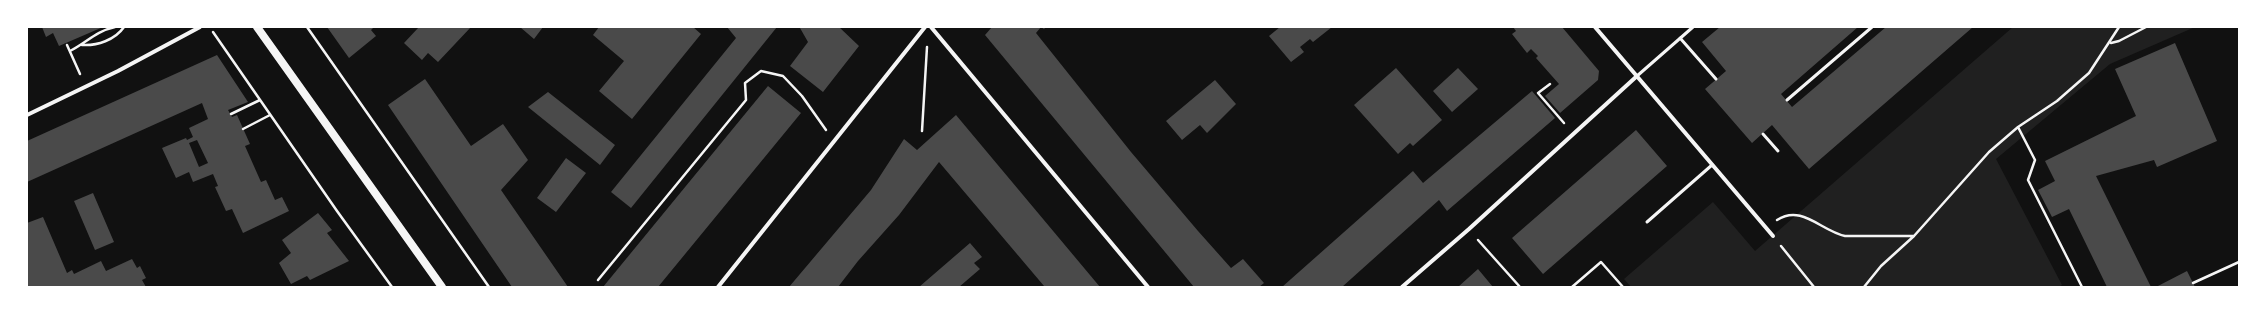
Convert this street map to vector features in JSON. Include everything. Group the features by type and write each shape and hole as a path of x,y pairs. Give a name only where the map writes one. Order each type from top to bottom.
{"main road":[{"path":"257,27 442,287"}],"street":[{"path":"27,115 118,71 200,27"},
{"path":"718,287 925,27"},
{"path":"931,27 1148,287"},
{"path":"1595,27 1773,236"},
{"path":"1402,287 1469,230 1637,76"}],"lane":[{"path":"1637,76 1693,27"},
{"path":"1787,100 1872,27"},
{"path":"1680,38 1716,80"},
{"path":"1763,134 1778,151"},
{"path":"1647,222 1712,166"}],"path":[{"path":"70,51 82,45 88,38 115,27"},
{"path":"82,45 90,46 109,40 124,27"},
{"path":"210,27 270,115 392,287"},
{"path":"307,27 489,287"},
{"path":"1864,287 1881,266 1914,236 1971,169 2018,127 2078,83 2096,66 2119,27"},
{"path":"2110,43 2119,41 2146,27"},
{"path":"922,131 927,42"},
{"path":"67,45 74,61"},
{"path":"598,280 746,100 745,83 761,71 783,76 802,96 834,142"},
{"path":"1550,84 1538,94 1573,134"},
{"path":"231,114 260,100"},
{"path":"243,129 270,115"},
{"path":"2018,127 2035,160 2028,180 2082,287"},
{"path":"1766,227 1778,219 1792,214 1806,217 1837,234 1845,236 1914,236"},
{"path":"1469,230 1520,287"},
{"path":"1773,236 1814,287"},
{"path":"1572,287 1601,262 1623,287"},
{"path":"2193,284 2239,262"}],"shaded area":[{"path":"2013,27 2195,27 2110,64 1996,159 2062,285 2058,287 1631,287 1624,279 1713,202 1755,251"}],"building":[{"path":"42,27 103,27 59,46 53,33 46,37"},
{"path":"327,27 374,27 371,30 376,36 349,58"},
{"path":"419,27 471,27 438,62 428,53 422,60 404,43"},
{"path":"520,27 543,27 534,39"},
{"path":"599,27 693,27 701,34 632,119 599,91 624,61 593,35"},
{"path":"727,27 777,27 631,208 611,192 736,38"},
{"path":"839,27 859,46 823,92 790,66 808,42 800,28"},
{"path":"992,27 1041,27 1036,33 1131,152 1198,231 1231,268 1243,259 1264,283 1259,287 1194,287 985,35"},
{"path":"1280,27 1332,27 1313,42 1310,39 1300,47 1304,52 1291,62 1269,36"},
{"path":"1513,27 1562,27 1599,71 1598,80 1560,113 1545,96 1559,84 1536,58 1538,56 1531,49 1527,53 1512,34 1516,31"},
{"path":"1720,27 1858,27 1781,94 1792,107 1886,27 1973,27 1809,169 1772,125 1752,143 1705,89 1726,71 1702,42"},
{"path":"2175,43 2217,141 2157,167 2154,160 2096,176 2151,287 2107,287 2069,209 2052,217 2038,190 2055,181 2045,161 2136,116 2115,69"},
{"path":"217,55 248,102 228,110 232,117 237,115 250,144 245,146 261,182 266,180 275,200 282,197 289,211 243,233 232,209 226,211 215,187 218,186 213,174 193,182 189,172 176,178 162,148 186,138 187,140 193,137 189,128 208,119 202,103 27,182 27,141","holes":["197,140 208,163 199,167 189,143"]},
{"path":"1396,68 1442,120 1413,146 1410,143 1398,154 1354,105"},
{"path":"1458,68 1478,89 1452,112 1433,91"},
{"path":"425,79 471,146 503,124 528,160 501,190 568,287 512,287 388,105"},
{"path":"1215,80 1236,104 1207,133 1200,125 1182,140 1166,121"},
{"path":"768,86 801,113 658,287 603,287"},
{"path":"1532,91 1555,118 1447,211 1439,200 1342,287 1282,287 1413,171 1423,183"},
{"path":"548,92 615,145 600,165 528,107"},
{"path":"956,115 1100,287 1042,287 1044,286 939,162 899,215 858,261 838,287 789,287 871,190 904,139 917,150"},
{"path":"1636,130 1667,166 1543,274 1512,238"},
{"path":"566,158 586,173 556,212 537,198"},
{"path":"93,193 114,242 95,250 74,201"},
{"path":"318,213 332,230 327,233 349,261 310,280 307,276 291,284 279,263 291,253 282,240"},
{"path":"43,217 67,273 72,270 74,274 101,261 106,271 132,259 137,268 140,266 146,278 142,280 146,287 27,287 27,223"},
{"path":"970,243 982,257 974,263 980,269 959,287 919,287"},
{"path":"1478,269 1493,287 1458,287"},
{"path":"2187,271 2195,287 2156,287"}]}
